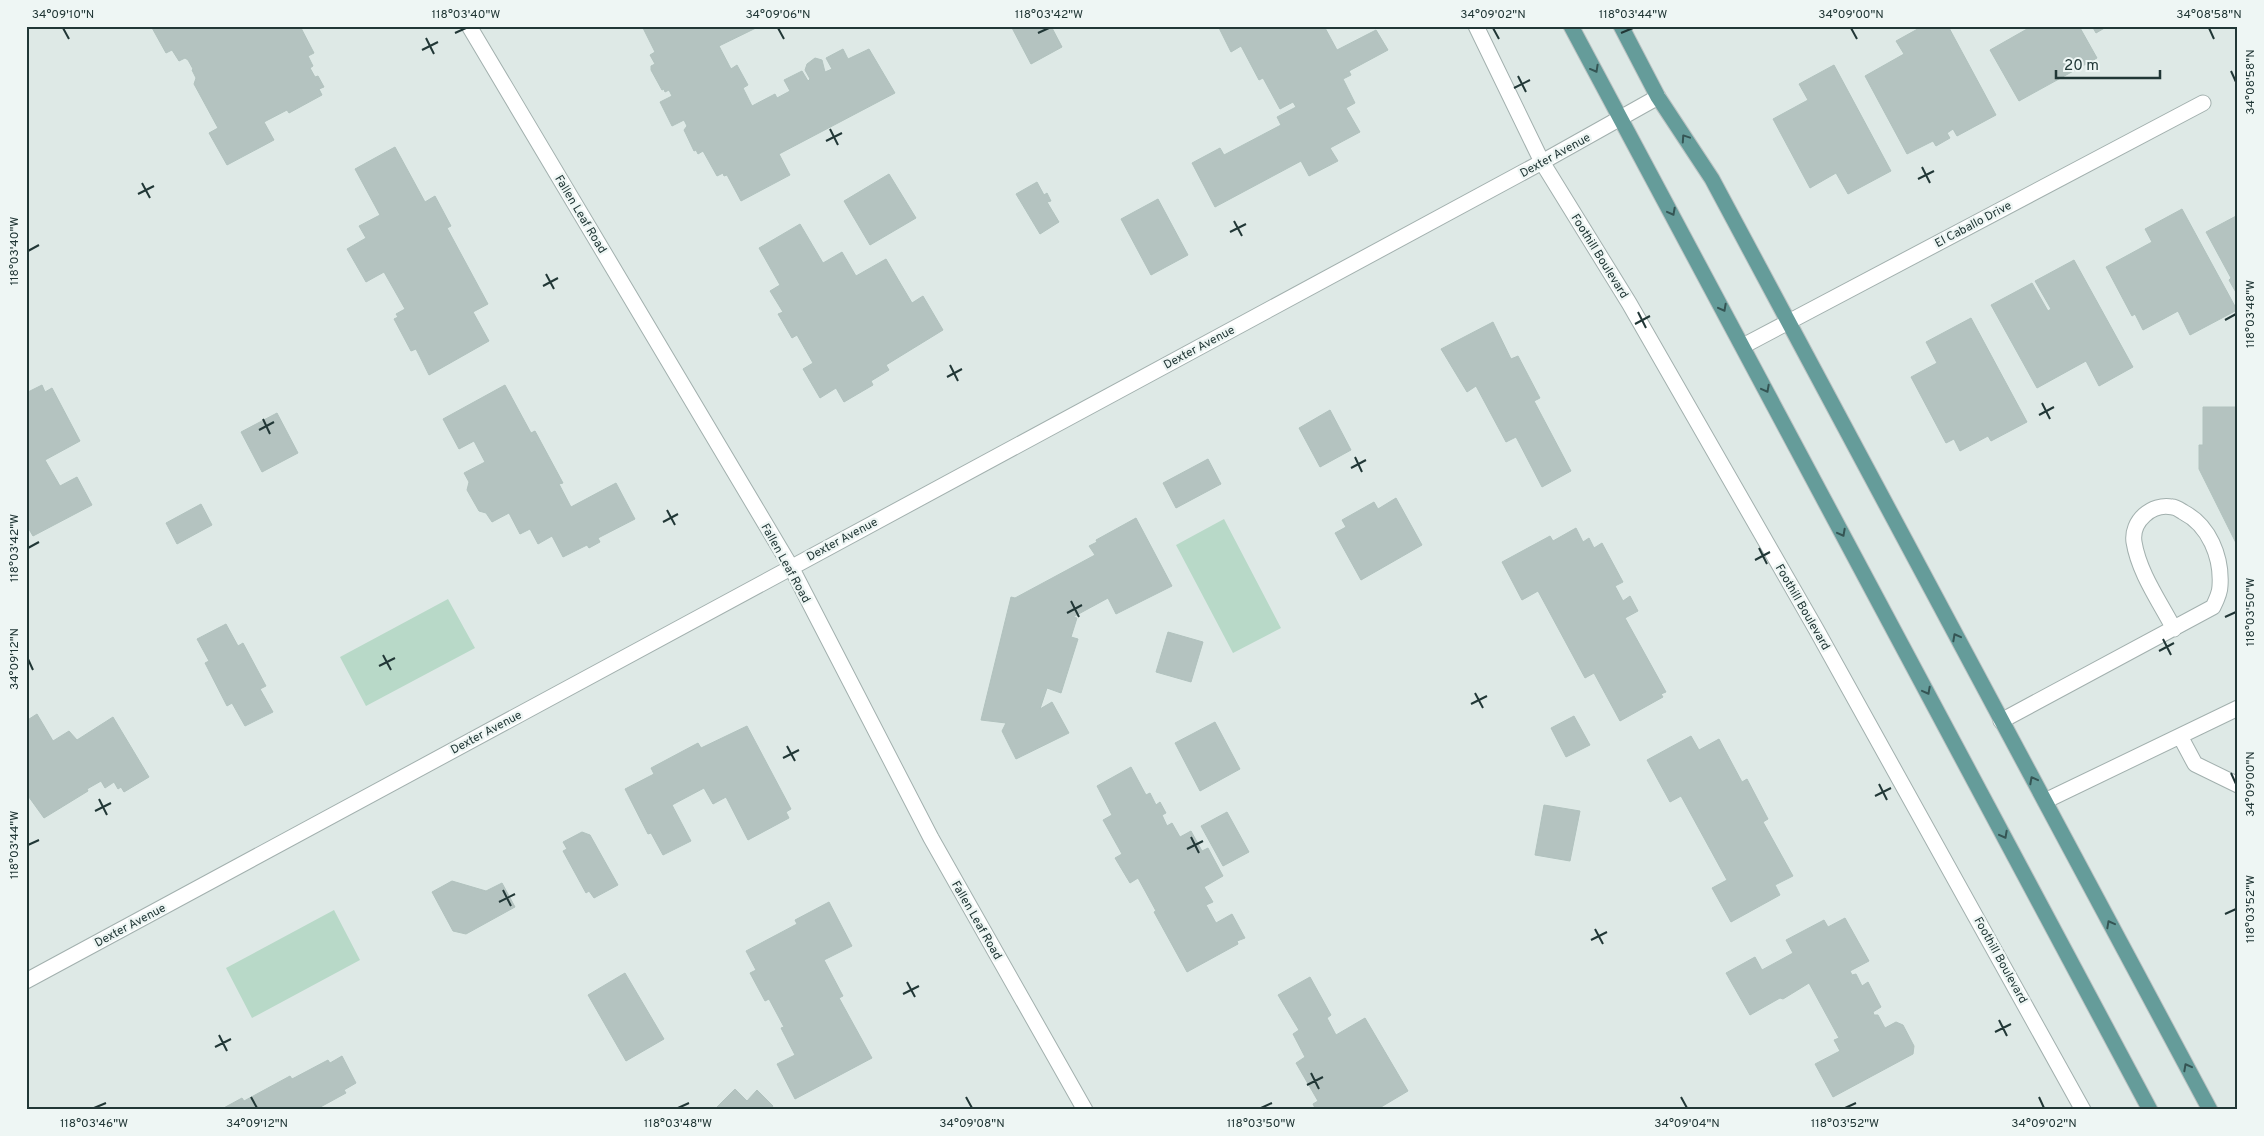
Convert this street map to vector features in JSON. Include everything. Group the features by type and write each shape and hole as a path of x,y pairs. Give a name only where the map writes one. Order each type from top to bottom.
{"main road":[{"path":"1571,26 2150,1110"},
{"path":"1621,26 1658,97 1712,179 2210,1110"}],"street":[{"name":"Fallen Leaf Road","path":"469,26 790,567 931,838 1085,1110"},
{"name":"Foothill Boulevard","path":"1476,26 1542,162 1629,303 1806,612 2084,1110"},
{"name":"Dexter Avenue","path":"26,982 790,567 1542,162 1658,97"},
{"name":"El Caballo Drive","path":"1743,346 2203,103"},
{"path":"2001,720 2174,628 2213,607 2220,587 2218,560 2210,539 2194,518 2172,507 2152,509 2138,521 2134,540 2140,565 2174,628"},
{"path":"2044,802 2238,708"},
{"path":"2180,736 2195,764 2238,785"}],"green space":[{"path":"1224,519 1281,628 1233,653 1176,545"},
{"path":"448,599 475,648 366,706 340,657"},
{"path":"334,910 360,960 252,1018 226,968"}],"building":[{"path":"151,26 300,26 314,53 308,56 313,66 310,68 315,77 318,76 324,87 319,89 322,95 289,113 287,110 264,122 274,140 227,165 209,133 218,128 194,84 196,78 193,69 185,58 179,61 172,50 166,53"},
{"path":"642,26 760,26 719,46 731,69 737,65 748,85 743,88 752,106 775,94 777,98 790,91 784,80 802,71 808,81 810,79 805,70 807,64 815,58 822,60 825,72 832,69 826,58 843,49 848,59 869,49 895,93 779,154 790,175 741,201 727,175 724,176 723,173 717,176 703,151 698,154 696,150 694,151 684,130 687,126 684,120 672,126 660,102 672,96 669,90 665,92 664,89 662,90 651,70 651,66 655,64 650,55 655,52"},
{"path":"1011,26 1051,26 1062,47 1031,64"},
{"path":"1218,26 1324,26 1337,50 1376,30 1388,50 1349,71 1351,75 1343,79 1355,103 1346,108 1360,132 1330,148 1338,161 1309,176 1301,161 1215,207 1192,163 1220,148 1224,155 1281,125 1277,117 1296,107 1293,102 1280,109 1263,78 1259,80 1241,46 1231,52"},
{"path":"1923,26 1948,26 1996,115 1957,136 1953,129 1947,133 1950,138 1936,146 1933,141 1907,154 1865,76 1904,54 1896,41"},
{"path":"2025,26 2079,26 2097,58 2019,101 1990,50 2027,29"},
{"path":"2092,26 2108,26 2096,33"},
{"path":"1834,65 1891,171 1848,194 1836,173 1810,188 1773,119 1808,100 1799,84"},
{"path":"395,147 425,202 435,196 451,226 447,228 488,304 473,312 489,341 429,375 416,349 411,351 394,319 398,317 396,314 405,309 384,272 366,282 347,249 366,238 359,226 380,215 355,169"},
{"path":"889,174 916,218 870,245 844,201"},
{"path":"1037,182 1044,195 1047,193 1051,201 1047,202 1059,222 1040,234 1016,194"},
{"path":"1158,199 1188,255 1151,275 1121,219"},
{"path":"2182,209 2237,310 2190,335 2178,311 2143,330 2135,314 2132,316 2106,267 2152,242 2145,229"},
{"path":"2238,215 2238,296 2229,280 2231,278 2206,232"},
{"path":"800,224 823,263 842,252 856,276 886,259 912,303 923,296 943,330 886,365 889,370 871,381 873,385 844,402 836,388 820,398 803,369 813,363 797,335 792,338 778,314 783,312 770,291 780,285 759,248"},
{"path":"2074,260 2133,367 2099,386 2086,361 2037,388 1991,305 2032,283 2048,311 2051,309 2035,281"},
{"path":"1971,318 2027,422 1991,441 1988,436 1960,451 1954,439 1946,443 1911,377 1937,363 1926,342"},
{"path":"1493,322 1511,359 1518,356 1540,398 1534,401 1571,471 1542,487 1516,437 1506,442 1476,386 1467,392 1441,349"},
{"path":"42,385 45,392 52,388 80,441 45,460 60,486 77,477 92,505 33,536 26,524 26,393"},
{"path":"505,385 531,433 535,431 563,483 559,484 571,507 616,483 635,519 598,538 600,542 589,548 587,545 563,557 552,536 538,544 530,529 520,534 509,513 492,522 486,513 479,511 467,490 469,482 464,473 485,462 474,441 459,449 443,419"},
{"path":"2203,407 2238,407 2238,547 2199,469 2199,445 2203,445"},
{"path":"1330,410 1351,450 1320,467 1299,428"},
{"path":"277,413 298,453 262,472 241,432"},
{"path":"1208,459 1221,484 1176,508 1163,483"},
{"path":"1396,498 1422,545 1361,580 1335,533 1346,527 1342,520 1374,502 1378,509"},
{"path":"201,504 212,525 177,544 166,523"},
{"path":"1136,518 1172,586 1116,614 1108,598 1073,617 1077,618 1071,637 1078,639 1061,693 1047,688 1040,709 1052,702 1069,733 1016,759 1002,731 1006,723 981,720 1011,597 1015,598 1095,555 1089,546 1097,542 1096,540"},
{"path":"1576,528 1583,542 1589,538 1594,548 1602,543 1623,582 1615,586 1623,601 1630,596 1638,611 1625,618 1666,692 1661,694 1663,697 1620,721 1594,673 1585,678 1538,591 1522,600 1502,562 1550,536 1553,541"},
{"path":"226,624 238,646 243,643 266,686 260,689 273,712 245,726 232,703 227,706 205,663 209,661 197,639"},
{"path":"1168,632 1203,642 1191,682 1156,672"},
{"path":"37,714 53,741 69,731 77,740 113,717 149,777 124,792 121,787 118,789 114,782 105,788 101,781 44,818 26,793 26,721"},
{"path":"1574,716 1590,745 1566,757 1551,728"},
{"path":"1215,722 1240,769 1200,791 1175,743"},
{"path":"747,726 791,809 786,812 789,818 748,840 726,797 713,804 704,788 672,805 691,841 663,855 651,833 648,834 625,789 654,774 651,768 698,743 701,748"},
{"path":"1691,736 1699,750 1719,739 1742,782 1747,779 1768,819 1763,822 1793,876 1775,885 1780,895 1731,922 1712,888 1727,880 1681,796 1670,802 1647,760"},
{"path":"1131,767 1146,795 1150,793 1156,805 1160,802 1166,813 1162,815 1167,826 1172,823 1180,837 1191,831 1202,851 1208,848 1223,876 1204,887 1213,902 1206,905 1216,923 1232,914 1245,938 1237,941 1238,944 1187,972 1154,912 1156,911 1138,878 1130,883 1115,858 1122,854 1103,820 1112,815 1097,786"},
{"path":"1544,805 1580,811 1570,861 1535,855"},
{"path":"1227,812 1249,852 1223,866 1201,826"},
{"path":"582,832 590,835 618,885 594,898 589,891 586,893 563,851 567,849 563,842"},
{"path":"452,881 486,891 502,883 515,907 466,934 453,931 432,892"},
{"path":"829,902 852,946 824,960 843,996 839,998 872,1058 795,1099 777,1064 795,1055 781,1028 784,1027 769,999 765,1001 750,973 756,970 746,951 797,924 795,920"},
{"path":"1845,918 1869,961 1850,971 1852,975 1856,974 1862,986 1868,982 1881,1007 1873,1012 1874,1015 1878,1015 1885,1028 1896,1022 1903,1025 1914,1046 1913,1054 1833,1097 1815,1064 1840,1051 1834,1040 1839,1038 1809,983 1783,999 1780,998 1750,1015 1726,973 1755,957 1762,970 1793,953 1786,940 1824,920 1828,927"},
{"path":"625,973 664,1039 626,1061 588,995"},
{"path":"1310,977 1331,1015 1327,1018 1336,1035 1365,1018 1408,1091 1376,1110 1316,1110 1313,1104 1318,1101 1296,1063 1305,1057 1293,1034 1299,1030 1278,995"},
{"path":"342,1056 356,1083 344,1090 346,1093 315,1110 220,1110 242,1098 244,1101 290,1076 292,1079 328,1060 330,1063"},
{"path":"735,1089 747,1101 757,1090 773,1106 770,1110 714,1110"}]}
